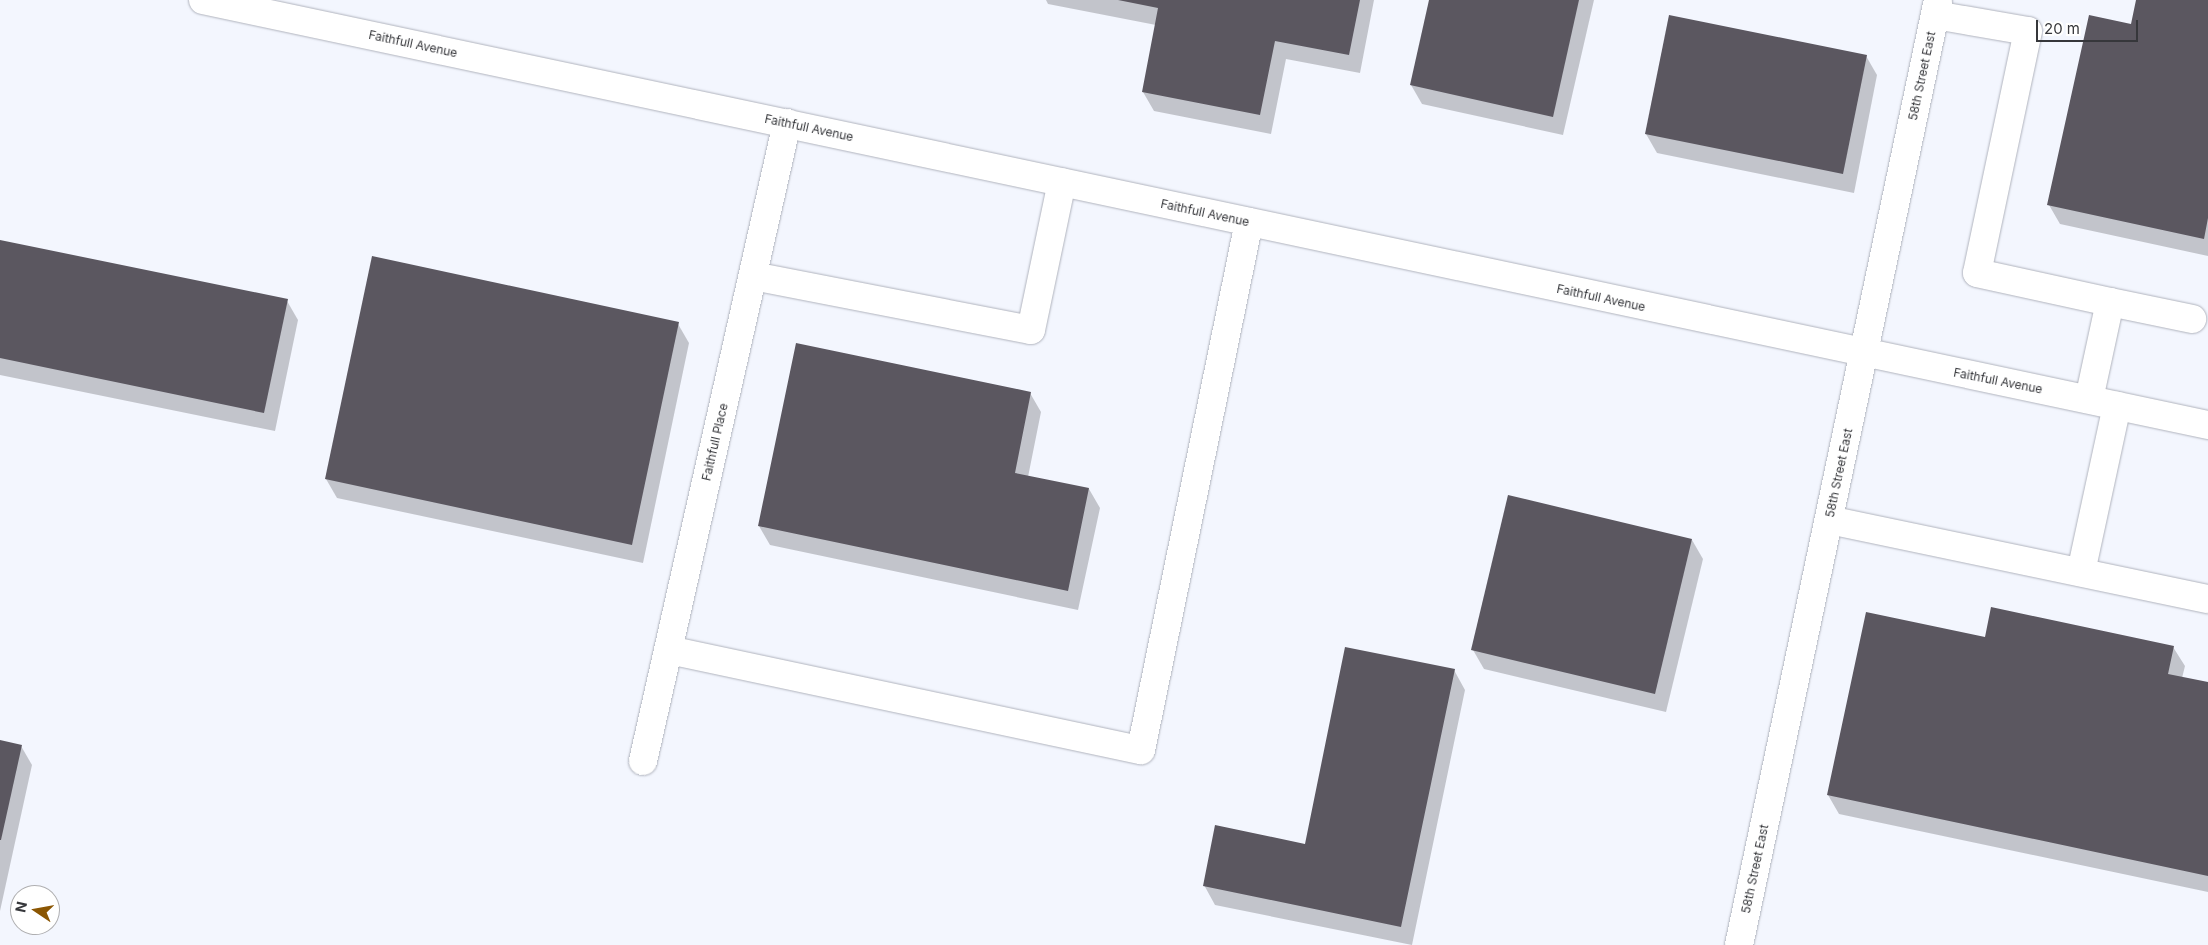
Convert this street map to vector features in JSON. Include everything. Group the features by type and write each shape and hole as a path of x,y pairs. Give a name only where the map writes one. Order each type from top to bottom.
{"street":[{"name":"Faithfull Avenue","path":"203,0 1865,354 2208,425"},
{"path":"1936,7 2028,31 1977,273 2192,319"},
{"name":"58th Street East","path":"1739,945 1865,354 1936,7"},
{"name":"Faithfull Place","path":"643,761 787,124"},
{"path":"753,276 1031,330 1062,182"},
{"path":"668,650 1141,750 1249,222"},
{"path":"2089,399 2110,302"},
{"path":"2081,572 2117,406"},
{"path":"1829,520 2208,599"}],"building":[{"path":"1118,0 1360,0 1349,55 1275,41 1260,115 1142,92 1158,8"},
{"path":"1429,0 1579,0 1553,117 1410,85"},
{"path":"2136,0 2208,0 2208,218 2204,239 2047,205 2089,15 2131,24"},
{"path":"1669,15 1867,55 1843,174 1645,134"},
{"path":"0,240 288,299 264,413 0,358"},
{"path":"372,256 679,322 632,545 325,479"},
{"path":"796,343 1031,392 1015,473 1089,488 1068,591 758,526"},
{"path":"1508,495 1692,539 1655,694 1471,650"},
{"path":"1991,607 2174,646 2168,674 2208,682 2208,876 1827,795 1866,612 1985,637"},
{"path":"1345,647 1455,669 1401,927 1203,886 1215,825 1305,844"},
{"path":"0,740 22,745 1,840 0,840"}]}
